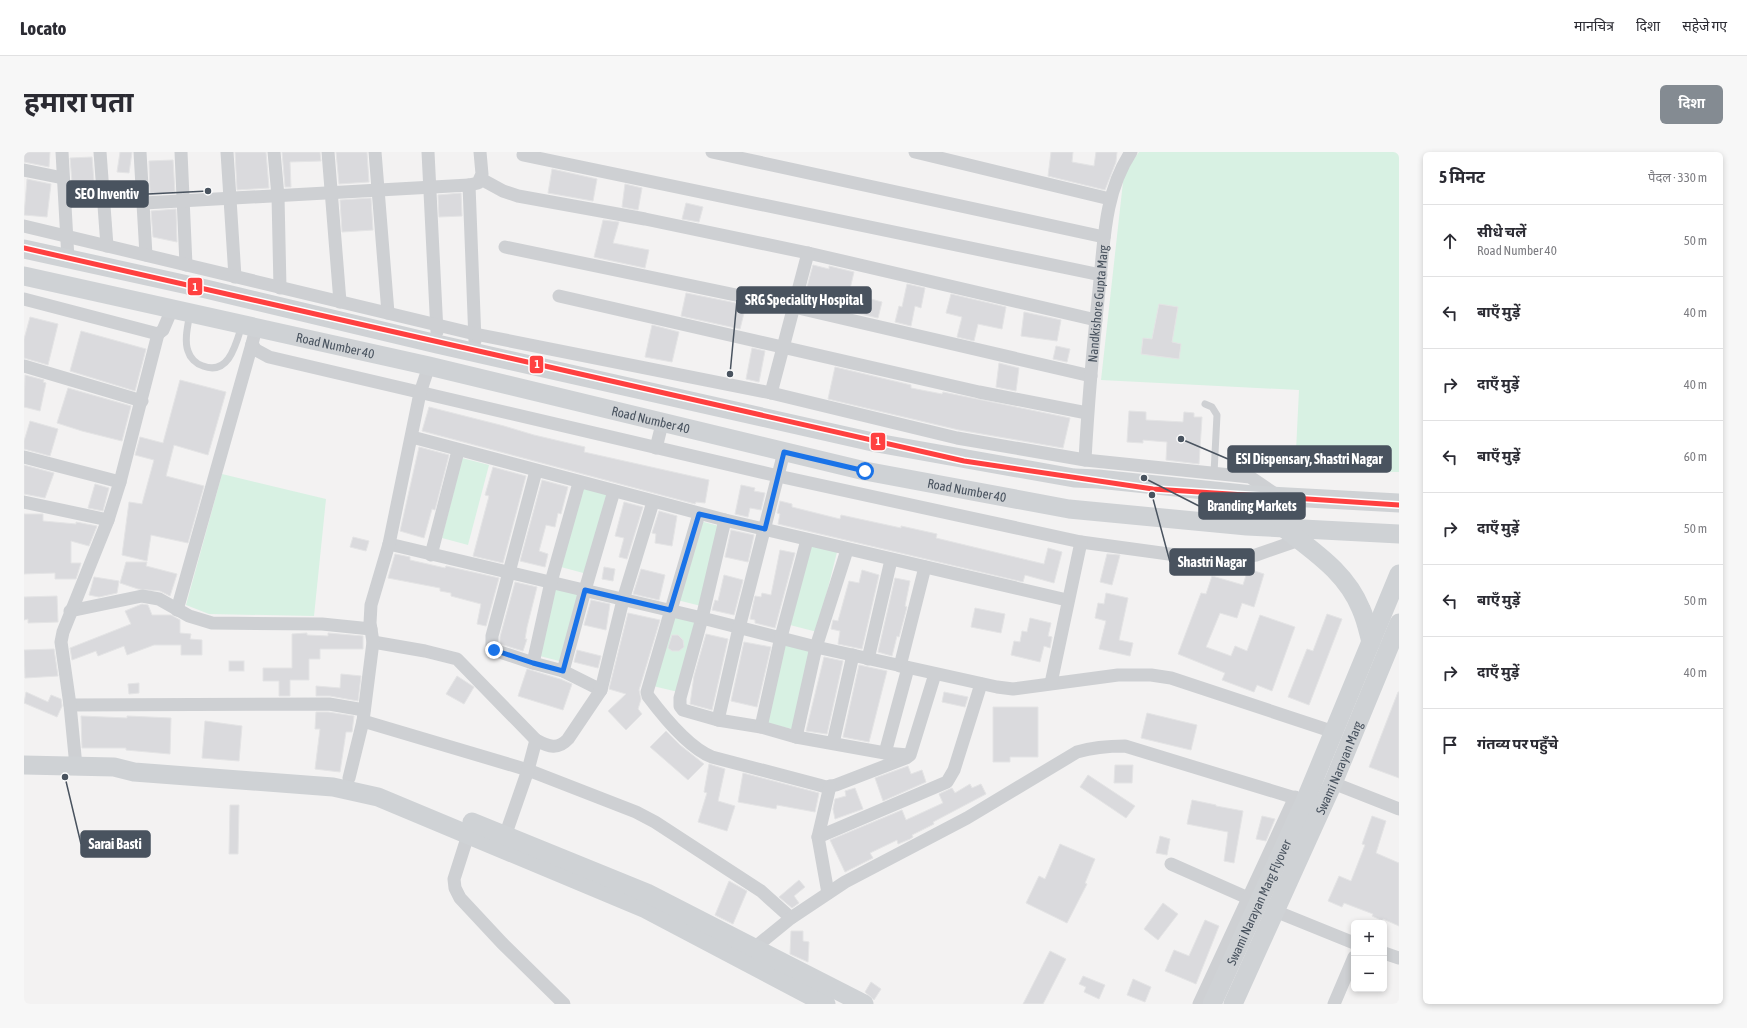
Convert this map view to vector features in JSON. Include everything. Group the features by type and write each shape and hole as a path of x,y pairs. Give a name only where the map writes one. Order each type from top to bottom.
{"main road":[{"path":"24,249 236,296 437,344 475,342 869,442 1074,478 1098,479 1279,497 1399,503"},
{"name":"Road Number 40","path":"24,276 181,311 250,332 429,366 662,424 865,471 1069,509 1247,526 1399,534"},
{"path":"1284,528 1328,563 1350,589 1362,610 1371,642"},
{"name":"Swami Narayan Marg","path":"1300,799 1334,732 1399,574"},
{"name":"Swami Narayan Marg","path":"1276,911 1333,783 1399,623"},
{"path":"114,767 135,760 337,775 388,788 647,893 864,1004"},
{"path":"24,765 114,767 134,772 333,787 378,797 646,909 826,1004"},
{"name":"Swami Narayan Marg Flyover","path":"1212,1004 1300,799"},
{"name":"Swami Narayan Marg Flyover","path":"1233,1004 1276,911"}],"street":[{"path":"62,152 68,237 68,259"},
{"path":"100,152 107,246"},
{"path":"140,152 146,255"},
{"path":"181,152 186,265"},
{"path":"228,152 235,277"},
{"path":"274,152 278,196 280,288"},
{"path":"328,152 340,302"},
{"path":"375,152 388,313"},
{"path":"428,152 437,344"},
{"path":"480,152 482,179"},
{"path":"712,152 1104,237"},
{"path":"915,152 1110,199"},
{"name":"Nandkishore Gupta Marg","path":"1084,460 1087,413 1104,237 1110,199 1122,166 1131,152"},
{"path":"523,155 1101,274"},
{"path":"24,170 63,178"},
{"path":"144,203 230,200 378,189 469,186 478,183 482,179"},
{"path":"482,179 503,191 518,196 644,219 808,253 1096,320"},
{"path":"469,186 475,342"},
{"path":"24,226 437,325 475,342 771,393 957,438 1084,460 1250,477 1279,497"},
{"path":"505,247 794,307 1091,376"},
{"path":"771,393 808,253"},
{"path":"559,296 979,392 1087,413"},
{"path":"24,299 158,334"},
{"path":"76,766 70,705 61,642 70,611 108,520 120,482 158,334 181,311"},
{"path":"250,332 256,350 269,357 420,394 778,476 1081,542 1220,561 1262,554 1299,540"},
{"path":"177,610 250,332"},
{"path":"24,366 142,401"},
{"path":"349,778 364,716 372,636 371,605 389,544 420,394 429,366"},
{"path":"656,448 662,424"},
{"path":"412,437 458,451 699,514 847,550 1067,600"},
{"path":"953,457 957,438"},
{"path":"431,555 458,451"},
{"path":"718,720 739,628 784,452"},
{"path":"24,457 120,482"},
{"path":"536,471 508,572 492,636 492,647 494,650 563,671 601,690"},
{"path":"533,663 551,582 579,483"},
{"path":"563,671 614,491"},
{"path":"24,502 108,520"},
{"path":"70,611 105,605 137,596 159,599 189,616 212,623 322,624 457,659 536,740 554,747 564,743 601,690 623,600 653,502"},
{"path":"699,514 647,692 648,696 670,723 706,755 811,783 830,786 910,755"},
{"path":"725,520 702,618 681,693 680,706 683,710 718,720 761,727 796,737 885,753 910,755"},
{"path":"761,727 780,637 807,540"},
{"path":"1051,683 1067,600 1081,542"},
{"path":"389,544 670,610 853,656 981,684 1013,689 1051,683 1132,674 1171,678 1334,732"},
{"path":"796,737 816,647 847,550"},
{"path":"868,659 891,560"},
{"path":"885,753 925,567"},
{"path":"833,744 853,656"},
{"path":"910,755 935,674"},
{"path":"818,837 947,782 954,770 981,684"},
{"path":"70,705 329,704 528,770 614,803 655,822 761,891 791,918"},
{"path":"505,836 528,770 536,740"},
{"path":"754,948 791,918 828,893 967,818 1077,752 1091,748 1125,746 1300,799 1248,898 1199,1004"},
{"path":"1333,783 1399,809"},
{"path":"828,893 818,837 830,786"},
{"path":"468,835 454,879 455,888 460,898 502,943 564,1004"},
{"path":"1171,864 1248,898"},
{"path":"1276,911 1351,942"},
{"path":"1387,954 1399,958"},
{"path":"1334,1004 1351,963"}],"lane":[{"path":"181,311 187,337 188,351 195,361 207,368 220,367 226,362 234,350 250,332"},
{"path":"1205,404 1212,407 1217,415 1214,473"}],"green space":[{"path":"1139,152 1399,152 1399,472 1295,471 1299,390 1101,380 1124,173"},
{"path":"462,458 489,465 468,545 442,538"},
{"path":"222,474 326,499 314,616 209,614 186,605"},
{"path":"581,488 607,494 587,574 561,567"},
{"path":"700,521 719,526 701,606 677,600"},
{"path":"810,545 837,552 817,632 790,625"},
{"path":"554,585 581,592 563,662 536,655"},
{"path":"671,616 695,622 678,692 653,686"},
{"path":"786,643 813,650 792,729 766,723"}],"building":[{"path":"24,152 50,152 49,167 24,162"},
{"path":"120,152 132,152 129,173 117,172"},
{"path":"235,152 266,152 269,188 237,190"},
{"path":"282,152 320,152 321,161 290,162 291,187 285,187"},
{"path":"336,152 367,152 369,182 339,184"},
{"path":"1051,152 1073,152 1072,162 1094,166 1096,152 1117,152 1116,162 1105,190 1048,176"},
{"path":"92,157 94,181 72,182 70,158"},
{"path":"173,160 175,193 150,195 149,161"},
{"path":"552,169 597,179 593,201 548,193"},
{"path":"27,179 51,184 47,217 24,215"},
{"path":"625,184 642,188 638,210 622,207"},
{"path":"461,193 462,216 439,217 438,195"},
{"path":"371,198 373,230 342,232 340,200"},
{"path":"686,203 703,207 699,222 682,219"},
{"path":"176,209 177,242 153,237 151,211"},
{"path":"603,220 619,222 613,243 649,250 645,268 594,257"},
{"path":"813,265 829,269 829,266 854,272 849,293 882,302 878,318 820,305 823,290 807,287"},
{"path":"907,284 925,288 921,308 915,306 911,326 895,322 899,306 902,307"},
{"path":"686,293 746,305 740,329 681,316"},
{"path":"951,294 1006,307 1002,329 978,324 974,341 957,337 962,317 946,313"},
{"path":"1159,304 1178,307 1172,342 1181,344 1179,359 1141,354 1143,338 1152,339"},
{"path":"1024,312 1061,320 1057,341 1021,336"},
{"path":"30,317 58,324 48,365 24,358 24,339"},
{"path":"652,325 679,332 672,362 645,357"},
{"path":"81,331 146,349 135,391 70,371"},
{"path":"1056,346 1070,349 1067,362 1053,359"},
{"path":"752,348 765,351 759,382 746,379"},
{"path":"999,363 1019,368 1016,391 996,387"},
{"path":"835,367 911,385 911,388 942,394 943,392 1070,418 1063,448 959,430 828,399"},
{"path":"25,375 44,380 43,382 46,383 40,411 24,407"},
{"path":"180,380 226,392 208,455 174,445 166,476 204,486 188,543 151,535 147,561 122,555 129,502 142,504 154,460 135,455 140,437 163,443"},
{"path":"68,388 131,406 122,441 57,423"},
{"path":"429,407 585,447 584,452 709,480 705,503 696,502 695,504 422,431"},
{"path":"1129,411 1146,412 1146,420 1183,422 1184,412 1194,413 1194,417 1202,417 1199,464 1166,460 1167,442 1143,440 1143,443 1127,442"},
{"path":"30,421 58,429 50,456 24,449 24,441"},
{"path":"419,447 449,455 435,510 432,509 424,538 400,531"},
{"path":"24,465 54,473 45,498 24,494"},
{"path":"493,467 526,476 503,563 473,556 489,496 485,495"},
{"path":"542,480 568,487 561,514 558,513 555,527 546,525 539,551 548,554 545,567 520,561"},
{"path":"95,484 109,488 103,511 88,508"},
{"path":"741,485 755,488 754,491 765,493 761,510 750,508 748,517 735,514"},
{"path":"780,501 792,504 792,507 840,519 841,515 937,534 936,538 1044,564 1048,548 1062,552 1054,583 1025,575 1023,582 778,524 780,514 777,513"},
{"path":"624,502 643,507 627,559 619,557 624,538 615,536"},
{"path":"659,511 677,516 672,546 655,543 656,534 652,533"},
{"path":"24,514 43,514 43,521 76,524 76,522 97,526 89,546 71,541 71,563 81,563 76,579 55,579 55,573 24,574"},
{"path":"731,530 754,535 748,562 725,557"},
{"path":"353,537 369,541 366,551 350,547"},
{"path":"780,550 795,553 775,628 755,623 755,620 750,619 755,596 761,597 762,593 771,595"},
{"path":"395,554 410,557 410,560 445,568 446,566 499,578 486,626 477,624 481,604 451,596 451,593 440,591 440,588 388,578"},
{"path":"1107,554 1120,555 1112,585 1100,582"},
{"path":"126,562 147,562 146,566 177,574 170,596 160,591 138,589 120,583"},
{"path":"604,567 615,569 613,581 602,579"},
{"path":"641,569 665,575 659,600 633,594"},
{"path":"1248,569 1264,574 1254,607 1242,603 1237,618 1220,613 1206,647 1231,656 1235,646 1247,651 1260,615 1295,627 1272,691 1257,685 1254,692 1222,680 1225,673 1178,654 1201,593 1206,594 1212,576 1243,585"},
{"path":"862,570 879,575 862,649 838,644 840,631 831,629 833,620 838,621 849,581 859,583"},
{"path":"724,575 743,580 734,615 712,610 715,600 718,601"},
{"path":"94,577 119,581 117,593 99,597 89,595"},
{"path":"895,578 910,581 905,606 907,607 892,656 878,652"},
{"path":"515,582 537,587 527,627 525,639 527,639 523,651 500,644 500,637"},
{"path":"1106,593 1128,598 1119,640 1133,643 1130,656 1099,649 1106,621 1095,618 1098,603 1104,604"},
{"path":"57,596 58,622 28,623 28,619 24,620 24,597"},
{"path":"591,600 610,604 606,630 584,625"},
{"path":"142,604 148,605 152,615 171,615 180,620 180,633 191,634 190,639 202,640 202,655 181,655 181,645 154,645 127,655 124,646 98,656 96,651 72,660 70,648 131,624 125,611"},
{"path":"975,608 1005,614 1001,633 971,627"},
{"path":"628,613 660,620 639,690 641,699 638,709 642,714 626,730 608,711 626,694 609,689"},
{"path":"1327,614 1342,619 1309,705 1288,697 1307,649 1313,651"},
{"path":"1030,618 1051,623 1048,636 1052,637 1050,648 1044,646 1040,662 1011,655 1014,641 1020,642 1022,631 1027,632"},
{"path":"307,633 307,635 328,636 328,633 363,636 363,649 320,649 320,659 309,659 309,680 290,680 290,696 279,696 279,681 263,681 263,668 292,668 292,634"},
{"path":"706,634 728,639 712,710 690,704 694,676"},
{"path":"672,635 678,635 683,640 684,647 679,651 672,651 668,648"},
{"path":"744,642 771,647 757,707 731,701"},
{"path":"54,649 58,676 25,678 24,650"},
{"path":"577,650 601,656 598,668 574,662"},
{"path":"824,657 843,661 827,734 806,731"},
{"path":"229,661 244,661 244,671 229,671"},
{"path":"859,665 887,671 869,742 843,737"},
{"path":"527,669 572,684 563,710 518,696"},
{"path":"341,674 361,676 358,701 330,696 316,696 316,686 340,688"},
{"path":"457,676 474,687 464,704 446,694"},
{"path":"139,683 139,693 129,694 128,684"},
{"path":"26,692 48,702 51,695 61,699 62,706 57,717 24,703"},
{"path":"944,692 968,697 965,707 942,702"},
{"path":"1399,692 1399,778 1369,767"},
{"path":"993,707 1038,707 1038,757 1010,757 1010,762 993,762"},
{"path":"316,712 328,712 354,716 352,732 346,732 340,772 315,769 320,729 315,729"},
{"path":"1147,713 1197,725 1191,750 1141,738"},
{"path":"81,716 171,718 170,754 126,750 126,748 82,748"},
{"path":"205,721 242,726 239,761 202,758"},
{"path":"666,731 680,745 704,764 688,780 650,747"},
{"path":"709,764 725,769 718,801 735,806 727,831 698,822 707,793 704,792"},
{"path":"1115,765 1133,765 1132,783 1114,783"},
{"path":"908,766 911,774 922,770 926,782 883,801 875,778"},
{"path":"743,773 819,793 815,812 777,805 776,809 738,802"},
{"path":"1088,775 1135,806 1126,818 1080,787"},
{"path":"970,784 972,788 981,784 986,794 933,822 934,824 912,835 913,837 910,839 898,844 897,840 870,853 873,858 845,872 830,840 902,810 906,820 943,803 939,794 952,788 955,793"},
{"path":"855,788 863,809 835,819 833,809 835,799 846,796 845,791"},
{"path":"1192,800 1243,811 1234,863 1224,861 1228,832 1187,824"},
{"path":"230,805 239,805 238,854 229,854"},
{"path":"1262,816 1275,819 1266,841 1256,839"},
{"path":"1372,816 1386,821 1376,853 1399,863 1399,926 1387,920 1381,920 1372,916 1373,914 1344,903 1342,907 1328,901 1339,876 1351,881 1365,845 1362,844"},
{"path":"1160,836 1170,839 1167,855 1156,853"},
{"path":"1060,844 1095,859 1085,883 1087,884 1067,923 1026,903 1039,876 1045,879"},
{"path":"799,880 805,887 794,896 799,903 792,908 779,897"},
{"path":"729,881 747,891 733,924 715,915"},
{"path":"1163,903 1178,914 1158,940 1144,929"},
{"path":"1205,920 1219,926 1196,984 1165,971 1174,950 1189,956"},
{"path":"791,931 803,931 803,941 809,942 808,962 790,954"},
{"path":"1050,951 1066,959 1043,1004 1023,1004"},
{"path":"1083,976 1105,985 1099,999 1084,992 1086,987 1079,984"},
{"path":"1133,979 1151,987 1145,1002 1127,995"},
{"path":"871,982 881,989 874,1000 865,992"}],"transit line":[{"name":"1","path":"24,248 964,461 1153,489 1399,505"}],"place":[{"name":"SEO Inventiv","path":"208,191"},
{"name":"SRG Speciality Hospital","path":"730,374"},
{"name":"ESI Dispensary, Shastri Nagar","path":"1181,439"},
{"name":"Branding Markets","path":"1144,478"},
{"name":"Shastri Nagar","path":"1152,495"},
{"name":"Sarai Basti","path":"65,777"}],"route":[{"path":"494,650 563,671 585,590 670,610 699,514 765,529 784,452 865,471"}]}
